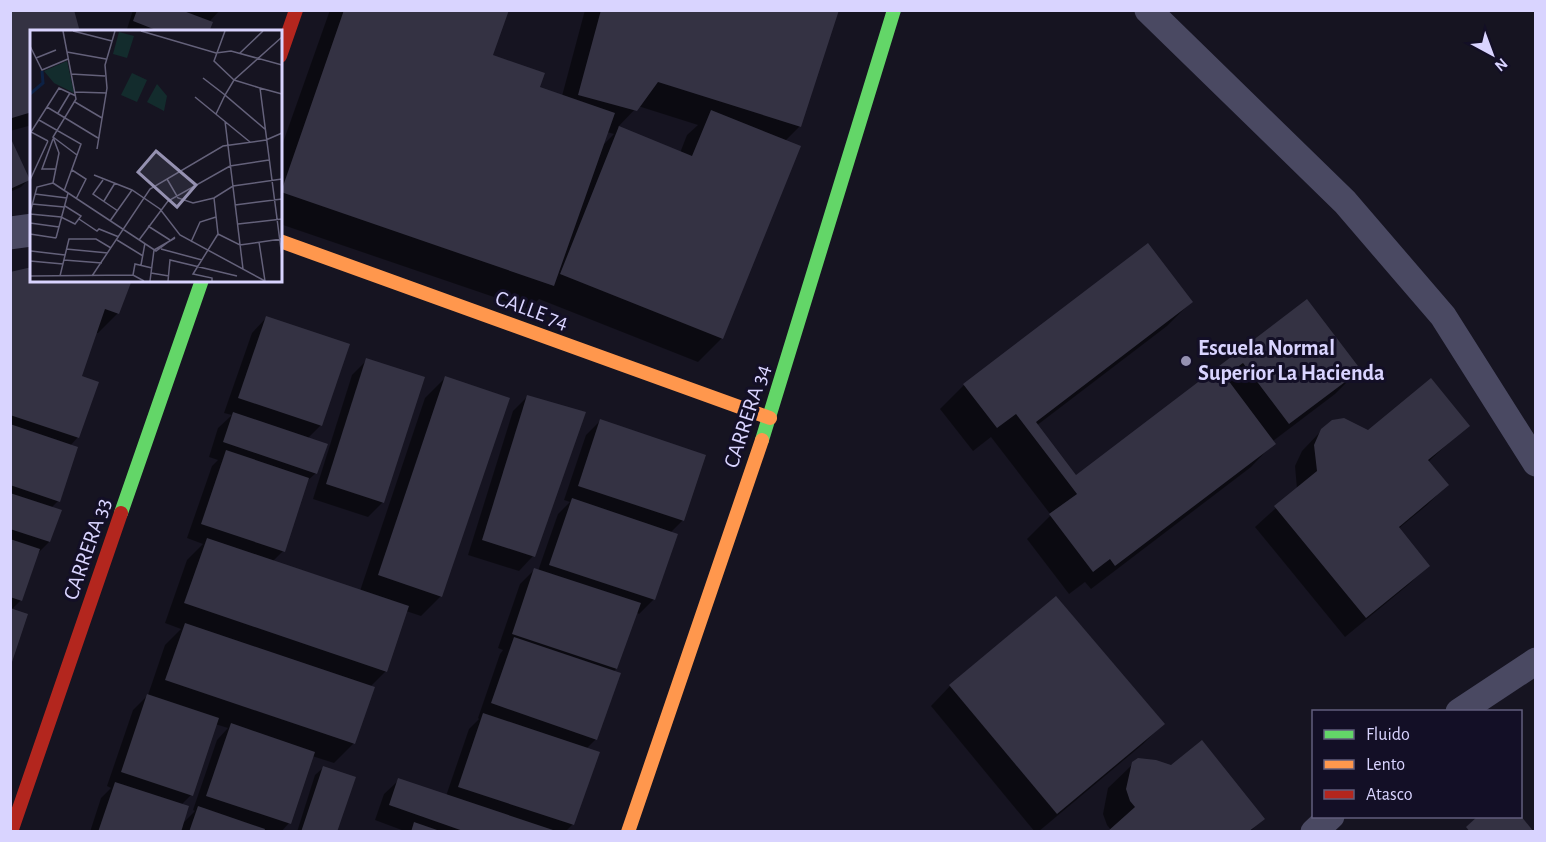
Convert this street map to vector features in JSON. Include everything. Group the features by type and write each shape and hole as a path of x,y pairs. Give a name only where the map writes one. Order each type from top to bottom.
{"street":[{"path":"282,50 296,10"},
{"name":"CARRERA 34","path":"628,831 770,418 894,10"},
{"path":"10,233 30,230"},
{"name":"CALLE 74","path":"282,242 770,418"},
{"name":"CARRERA 33","path":"11,831 201,282"}],"lane":[{"path":"1148,10 1345,202 1435,307 1536,463"},
{"path":"1461,710 1536,661"},
{"path":"1314,831 1329,818"}],"building":[{"path":"10,10 74,10 79,30 30,30 30,113 12,118"},
{"path":"137,10 181,10 213,22 210,30 156,30 133,21"},
{"path":"344,10 509,10 493,55 545,73 540,87 615,113 554,286 282,192"},
{"path":"601,10 839,10 801,127 658,82 637,111 578,95"},
{"path":"711,110 801,146 723,339 560,274 619,126 692,156"},
{"path":"12,141 30,180 10,189 10,142"},
{"path":"1148,243 1193,302 1036,422 1076,475 1307,299 1361,370 1289,424 1243,363 1225,376 1276,444 1115,566 1110,559 1093,572 1049,514 1077,494 1016,414 997,428 963,384"},
{"path":"30,267 30,282 131,282 119,314 105,309 82,376 99,382 79,438 10,415 10,272"},
{"path":"266,316 350,344 322,426 238,398"},
{"path":"366,358 425,377 384,503 326,484"},
{"path":"445,376 510,398 442,597 378,575"},
{"path":"1431,378 1470,426 1428,460 1449,485 1399,527 1430,566 1366,618 1274,506 1317,471 1314,445 1321,429 1332,420 1344,418 1368,430"},
{"path":"527,395 586,412 535,557 482,540"},
{"path":"233,412 328,444 317,474 223,442"},
{"path":"600,419 706,455 684,521 578,486"},
{"path":"10,424 78,447 60,502 10,485"},
{"path":"226,450 309,478 285,552 201,524"},
{"path":"10,493 62,510 50,542 10,529"},
{"path":"572,498 678,534 655,600 549,565"},
{"path":"207,538 409,606 387,672 184,603"},
{"path":"10,539 40,549 22,601 10,597"},
{"path":"534,568 641,603 617,669 512,634"},
{"path":"1056,596 1165,724 1057,814 949,685"},
{"path":"10,608 28,614 11,665 10,665"},
{"path":"185,623 375,687 355,744 165,680"},
{"path":"514,637 621,673 597,740 491,703"},
{"path":"147,694 219,718 193,796 121,772"},
{"path":"483,713 600,752 574,825 458,787"},
{"path":"231,723 315,752 291,824 206,796"},
{"path":"1202,740 1265,819 1248,832 1107,832 1135,807 1126,789 1132,762 1138,758 1171,765"},
{"path":"323,766 356,777 337,832 301,832"},
{"path":"398,778 556,832 466,832 389,805"},
{"path":"115,782 189,806 181,832 98,832"},
{"path":"198,806 265,829 264,832 189,832"},
{"path":"1522,817 1534,832 1470,832 1466,827 1476,818"},
{"path":"414,822 440,831 440,832 411,832"}],"traffic: fast":[{"path":"762,440 894,10"},
{"path":"121,513 201,282"}],"traffic: slow":[{"path":"282,242 770,418"},
{"path":"628,832 762,440"}],"traffic: jam":[{"path":"282,50 296,10"},
{"path":"11,832 121,513"}],"place":[{"name":"Escuela Normal Superior La Hacienda","path":"1186,361"}]}
